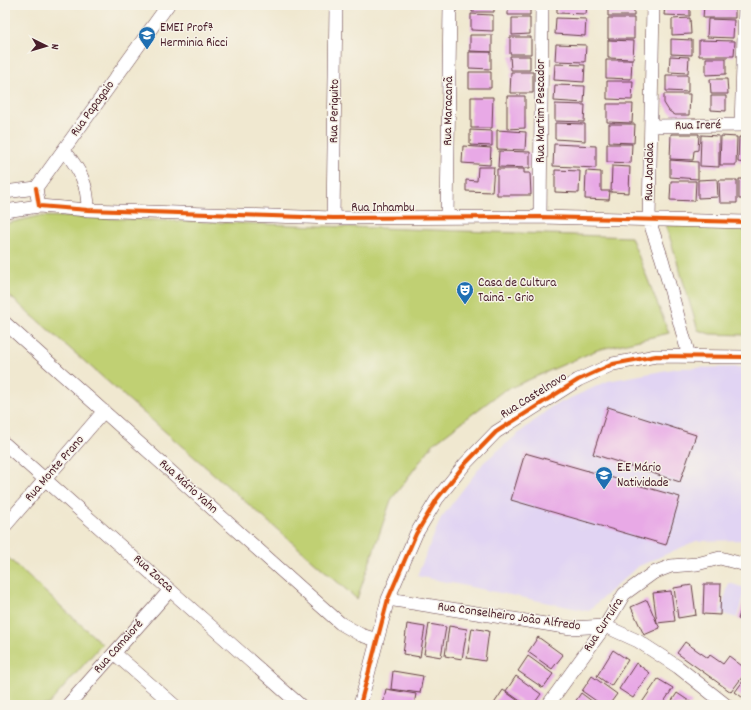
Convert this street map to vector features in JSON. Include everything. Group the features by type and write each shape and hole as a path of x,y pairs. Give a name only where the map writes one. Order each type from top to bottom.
{"street":[{"name":"Rua Papagaio","path":"36,188 168,5"},
{"name":"Rua Periquito","path":"333,218 336,5"},
{"name":"Rua Maracanã","path":"447,218 450,5"},
{"name":"Rua Martim Pescador","path":"540,217 542,5"},
{"name":"Rua Jandaia","path":"653,5 649,220 689,356"},
{"path":"743,125 745,5"},
{"name":"Rua Ireré","path":"651,126 743,125"},
{"path":"64,150 83,178 88,194 88,210"},
{"path":"5,192 36,188 39,206"},
{"name":"Rua Inhambu","path":"5,211 39,206 88,210 333,218 540,217 746,222"},
{"name":"Rua Mário Yahn","path":"5,323 340,623 361,635 377,640"},
{"name":"Rua Castelnovo","path":"360,705 388,599 416,534 436,499 465,464 496,432 578,380 613,364 656,356 746,357"},
{"name":"Rua Monte Prano","path":"5,526 104,411"},
{"name":"Rua Zocca","path":"5,444 300,705"},
{"name":"Rua Curruíra","path":"548,705 605,626 624,594 653,573 671,566 697,564 720,558 746,565"},
{"name":"Rua Camaioré","path":"68,705 170,590"},
{"name":"Rua Conselheiro João Alfredo","path":"388,599 571,628 605,626 638,641 678,667 710,700 726,705"},
{"path":"114,653 174,705"}],"shaded area":[{"name":"E.E Mário Natividade","path":"746,367 746,540 696,541 637,567 588,611 417,576 441,518 484,462 551,407 608,381 678,368"},
{"path":"729,583 745,588 737,618 720,613"}],"green space":[{"path":"38,216 631,237 669,333 597,350 503,391 434,443 391,500 357,599 5,292 5,224"},
{"path":"666,225 746,227 746,335 710,334 698,330"},
{"path":"5,555 102,644 48,705 5,705"}],"building":[{"path":"472,5 494,5 494,12 472,12"},
{"path":"508,5 530,5 530,15 508,15"},
{"path":"557,5 587,5 586,14 557,13"},
{"path":"608,5 634,5 634,16 608,16"},
{"path":"665,5 690,5 690,16 664,15"},
{"path":"704,5 735,5 735,18 703,18"},
{"path":"471,14 493,15 493,31 471,30"},
{"path":"512,18 530,18 530,34 512,35"},
{"path":"556,18 586,19 585,36 555,34"},
{"path":"608,18 634,18 634,39 608,39"},
{"path":"690,18 691,34 672,35 672,19"},
{"path":"708,19 734,20 733,38 707,37"},
{"path":"470,35 492,35 492,52 470,51"},
{"path":"510,37 531,37 531,54 510,54"},
{"path":"671,39 692,40 692,55 671,54"},
{"path":"608,40 634,41 633,59 608,58"},
{"path":"699,40 735,41 734,56 699,56"},
{"path":"556,44 586,45 585,62 555,61"},
{"path":"469,52 491,52 491,69 469,68"},
{"path":"510,56 530,56 530,70 511,70"},
{"path":"670,56 689,57 688,73 669,72"},
{"path":"706,58 726,58 726,74 706,75"},
{"path":"606,60 632,60 631,79 606,78"},
{"path":"555,64 585,65 584,82 554,80"},
{"path":"469,72 491,72 491,88 469,88"},
{"path":"511,72 533,72 533,93 510,93"},
{"path":"666,75 688,75 688,92 666,91"},
{"path":"710,79 727,79 728,94 711,94"},
{"path":"607,81 633,81 632,100 607,99"},
{"path":"555,85 585,86 584,103 554,101"},
{"path":"664,94 690,94 689,115 675,115 669,111 664,103"},
{"path":"507,96 525,96 525,128 507,129"},
{"path":"711,96 726,96 726,111 711,110"},
{"path":"471,97 493,97 492,128 471,128"},
{"path":"555,104 585,105 584,122 555,121"},
{"path":"607,104 633,104 632,123 607,122"},
{"path":"555,123 585,124 585,141 555,139"},
{"path":"609,124 635,124 634,143 609,142"},
{"path":"470,130 492,131 492,146 470,145"},
{"path":"497,130 526,132 525,150 497,149"},
{"path":"671,134 699,134 698,150 694,151 693,160 670,159"},
{"path":"701,135 719,136 719,167 700,166"},
{"path":"721,136 737,137 736,165 720,165"},
{"path":"739,137 746,137 746,163 738,162"},
{"path":"554,144 596,146 596,168 553,166"},
{"path":"607,144 632,144 631,163 607,162"},
{"path":"463,146 491,148 490,165 462,163"},
{"path":"499,151 530,152 530,168 498,167"},
{"path":"670,160 698,162 698,179 670,177"},
{"path":"612,166 630,167 629,193 611,192"},
{"path":"478,167 494,167 492,192 466,191 466,180 477,181"},
{"path":"497,169 524,169 524,173 530,173 531,195 497,195"},
{"path":"555,170 580,171 579,193 555,192"},
{"path":"586,171 601,172 601,191 610,191 609,200 585,199"},
{"path":"717,179 718,197 698,198 698,180"},
{"path":"739,179 746,179 746,199 739,199"},
{"path":"719,180 737,180 737,203 720,203"},
{"path":"671,181 696,181 695,201 670,200"},
{"name":"E.E Mário Natividade","path":"608,407 696,435 680,482 593,454"},
{"name":"E.E Mário Natividade","path":"525,453 680,497 666,545 511,500"},
{"path":"704,584 721,584 720,615 703,614"},
{"path":"692,585 696,615 678,618 674,588"},
{"path":"671,591 675,621 657,623 653,593"},
{"path":"746,595 746,621 738,619"},
{"path":"647,600 660,628 644,635 631,607"},
{"path":"407,624 425,627 420,657 403,654"},
{"path":"429,624 446,627 441,657 424,654"},
{"path":"449,626 467,629 462,659 445,656"},
{"path":"472,628 489,631 485,661 467,658"},
{"path":"538,637 563,655 552,669 528,652"},
{"path":"685,642 708,658 710,655 723,664 729,656 746,669 746,672 731,692 677,653"},
{"path":"613,650 628,660 611,686 597,676"},
{"path":"528,656 553,674 543,688 518,671"},
{"path":"636,663 650,673 633,698 619,689"},
{"path":"393,671 423,676 420,693 391,689"},
{"path":"516,676 541,694 533,705 526,705 506,691"},
{"path":"592,676 617,694 609,705 602,705 582,691"},
{"path":"746,677 746,700 735,692"},
{"path":"658,679 673,688 662,705 641,704"},
{"path":"386,689 416,694 414,705 383,705"},
{"path":"503,690 524,705 493,705"},
{"path":"581,693 597,705 573,705"},
{"path":"677,693 692,703 690,705 669,705"}],"cycle path":[{"path":"36,188 39,206 88,210 333,218 540,217 746,222"},
{"path":"360,705 388,599 416,534 437,499 465,464 496,432 578,380 613,364 656,356 746,357"}],"place":[{"name":"EMEI Profª Herminia Ricci","path":"147,50"},
{"name":"Casa de Cultura Tainã - Grio","path":"465,305"},
{"name":"E.E Mário Natividade","path":"604,490"}]}
